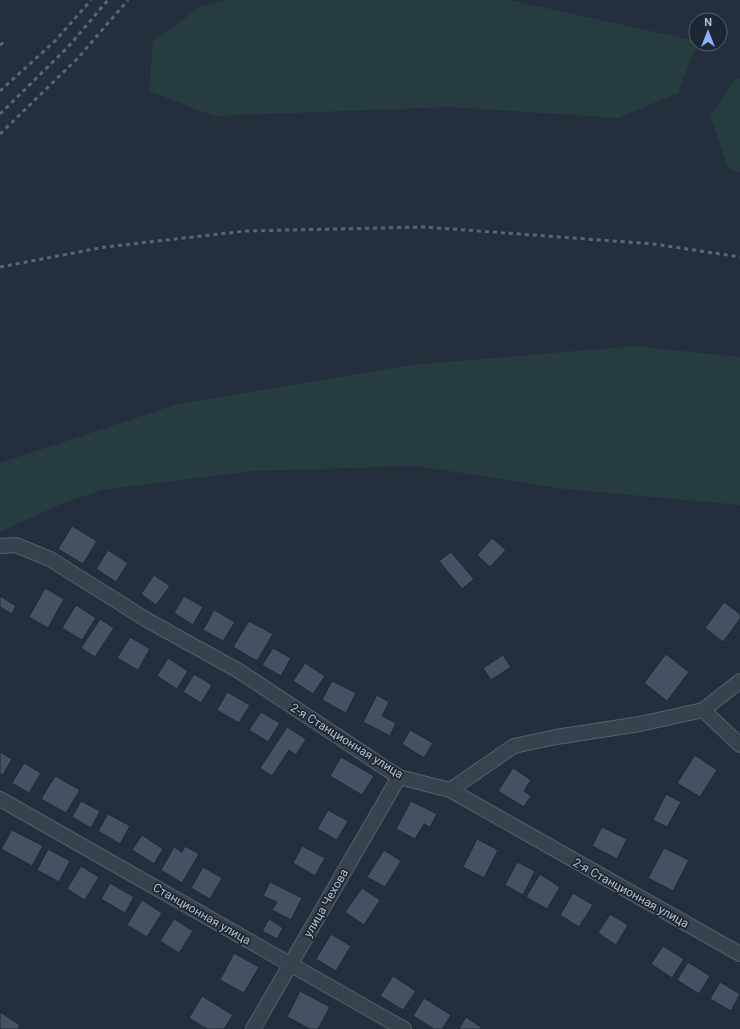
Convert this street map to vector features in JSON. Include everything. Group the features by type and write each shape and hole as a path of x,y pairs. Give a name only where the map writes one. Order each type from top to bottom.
{"street":[{"name":"2-я Станционная улица","path":"0,546 16,545 50,559 147,620 239,671 399,777 450,790 740,954"},
{"path":"450,790 514,746 556,737 640,724 702,710 740,681"},
{"path":"702,710 740,745"},
{"name":"улица Чехова","path":"253,1029 399,777"},
{"name":"Станционная улица","path":"0,799 404,1029"}],"green space":[{"path":"226,0 509,0 688,39 688,52 694,52 678,93 618,118 450,107 214,116 149,91 153,41 201,6"},
{"path":"737,78 740,79 740,172 728,168 710,115"},
{"path":"635,346 740,357 740,505 565,489 417,466 253,471 101,490 59,505 0,532 0,463 178,404 411,365"}],"building":[{"path":"72,526 97,541 83,564 58,549"},
{"path":"492,538 506,550 490,567 477,555"},
{"path":"108,550 128,563 116,582 96,569"},
{"path":"451,552 474,579 462,589 439,561"},
{"path":"154,575 170,586 156,605 141,594"},
{"path":"45,588 64,599 48,628 29,617"},
{"path":"0,596 16,606 12,614 0,607"},
{"path":"184,596 203,607 193,625 174,613"},
{"path":"724,602 740,614 740,619 723,642 705,628"},
{"path":"76,605 96,618 82,640 62,628"},
{"path":"214,610 235,622 223,641 203,630"},
{"path":"100,619 114,628 95,657 81,648"},
{"path":"249,621 273,634 257,661 233,647"},
{"path":"130,637 150,649 138,670 117,658"},
{"path":"273,648 291,658 281,676 262,665"},
{"path":"666,654 689,672 667,701 644,683"},
{"path":"503,655 511,667 491,680 483,668"},
{"path":"168,658 188,671 177,689 157,676"},
{"path":"305,663 325,676 313,694 293,681"},
{"path":"194,674 212,685 201,703 183,692"},
{"path":"332,681 356,693 346,713 322,700"},
{"path":"227,692 250,705 239,723 217,710"},
{"path":"377,695 389,702 382,716 396,723 390,736 363,722"},
{"path":"261,712 280,723 268,742 249,730"},
{"path":"287,727 306,739 296,755 289,750 272,776 260,768"},
{"path":"410,730 433,743 424,758 402,744"},
{"path":"0,752 12,759 3,775 0,774"},
{"path":"695,755 717,770 700,797 677,783"},
{"path":"341,757 374,776 362,795 330,776"},
{"path":"24,763 41,773 29,793 12,783"},
{"path":"513,768 531,780 524,791 531,796 524,807 498,791"},
{"path":"55,776 80,790 66,813 41,799"},
{"path":"666,794 681,802 667,827 653,820"},
{"path":"81,801 100,811 91,828 72,817"},
{"path":"411,801 437,814 430,827 424,824 415,839 396,829"},
{"path":"328,810 348,821 337,840 317,829"},
{"path":"108,814 130,826 120,844 98,831"},
{"path":"602,827 627,839 617,859 592,846"},
{"path":"12,830 43,846 32,866 1,849"},
{"path":"142,835 163,849 154,864 132,850"},
{"path":"477,839 498,850 484,878 463,867"},
{"path":"185,846 199,854 182,883 161,870 174,847 182,852"},
{"path":"302,846 325,858 315,876 293,863"},
{"path":"664,848 689,860 673,891 648,878"},
{"path":"48,849 70,861 59,882 37,870"},
{"path":"384,850 401,861 385,887 367,877"},
{"path":"517,862 535,871 523,895 505,885"},
{"path":"81,866 99,877 85,900 67,889"},
{"path":"203,867 222,878 210,899 191,888"},
{"path":"540,874 560,887 547,909 526,897"},
{"path":"270,882 302,898 291,920 272,910 277,902 263,896"},
{"path":"110,883 134,897 125,913 101,899"},
{"path":"362,888 380,900 364,925 345,912"},
{"path":"573,893 593,905 579,927 560,915"},
{"path":"142,900 162,913 147,937 127,925"},
{"path":"610,914 628,925 616,945 598,933"},
{"path":"174,919 193,931 179,953 160,941"},
{"path":"269,919 283,928 277,939 262,931"},
{"path":"331,934 351,946 336,971 316,959"},
{"path":"663,946 684,959 672,978 651,964"},
{"path":"234,953 259,967 244,993 220,980"},
{"path":"688,962 710,976 699,994 677,980"},
{"path":"393,976 416,991 403,1010 380,996"},
{"path":"720,982 740,994 731,1011 710,999"},
{"path":"300,991 330,1007 318,1029 310,1029 287,1017"},
{"path":"202,996 233,1015 224,1029 207,1029 189,1018"},
{"path":"424,998 451,1015 442,1029 434,1029 413,1016"},
{"path":"0,1012 20,1025 18,1029 0,1029"},
{"path":"466,1017 481,1027 480,1029 459,1029"}],"railway":[{"path":"0,91 55,41 91,0"},
{"path":"0,114 68,47 108,0"},
{"path":"0,134 78,58 128,0"},
{"path":"0,45 4,42"},
{"path":"0,267 105,247 246,231 425,227 654,244 740,257"}]}
